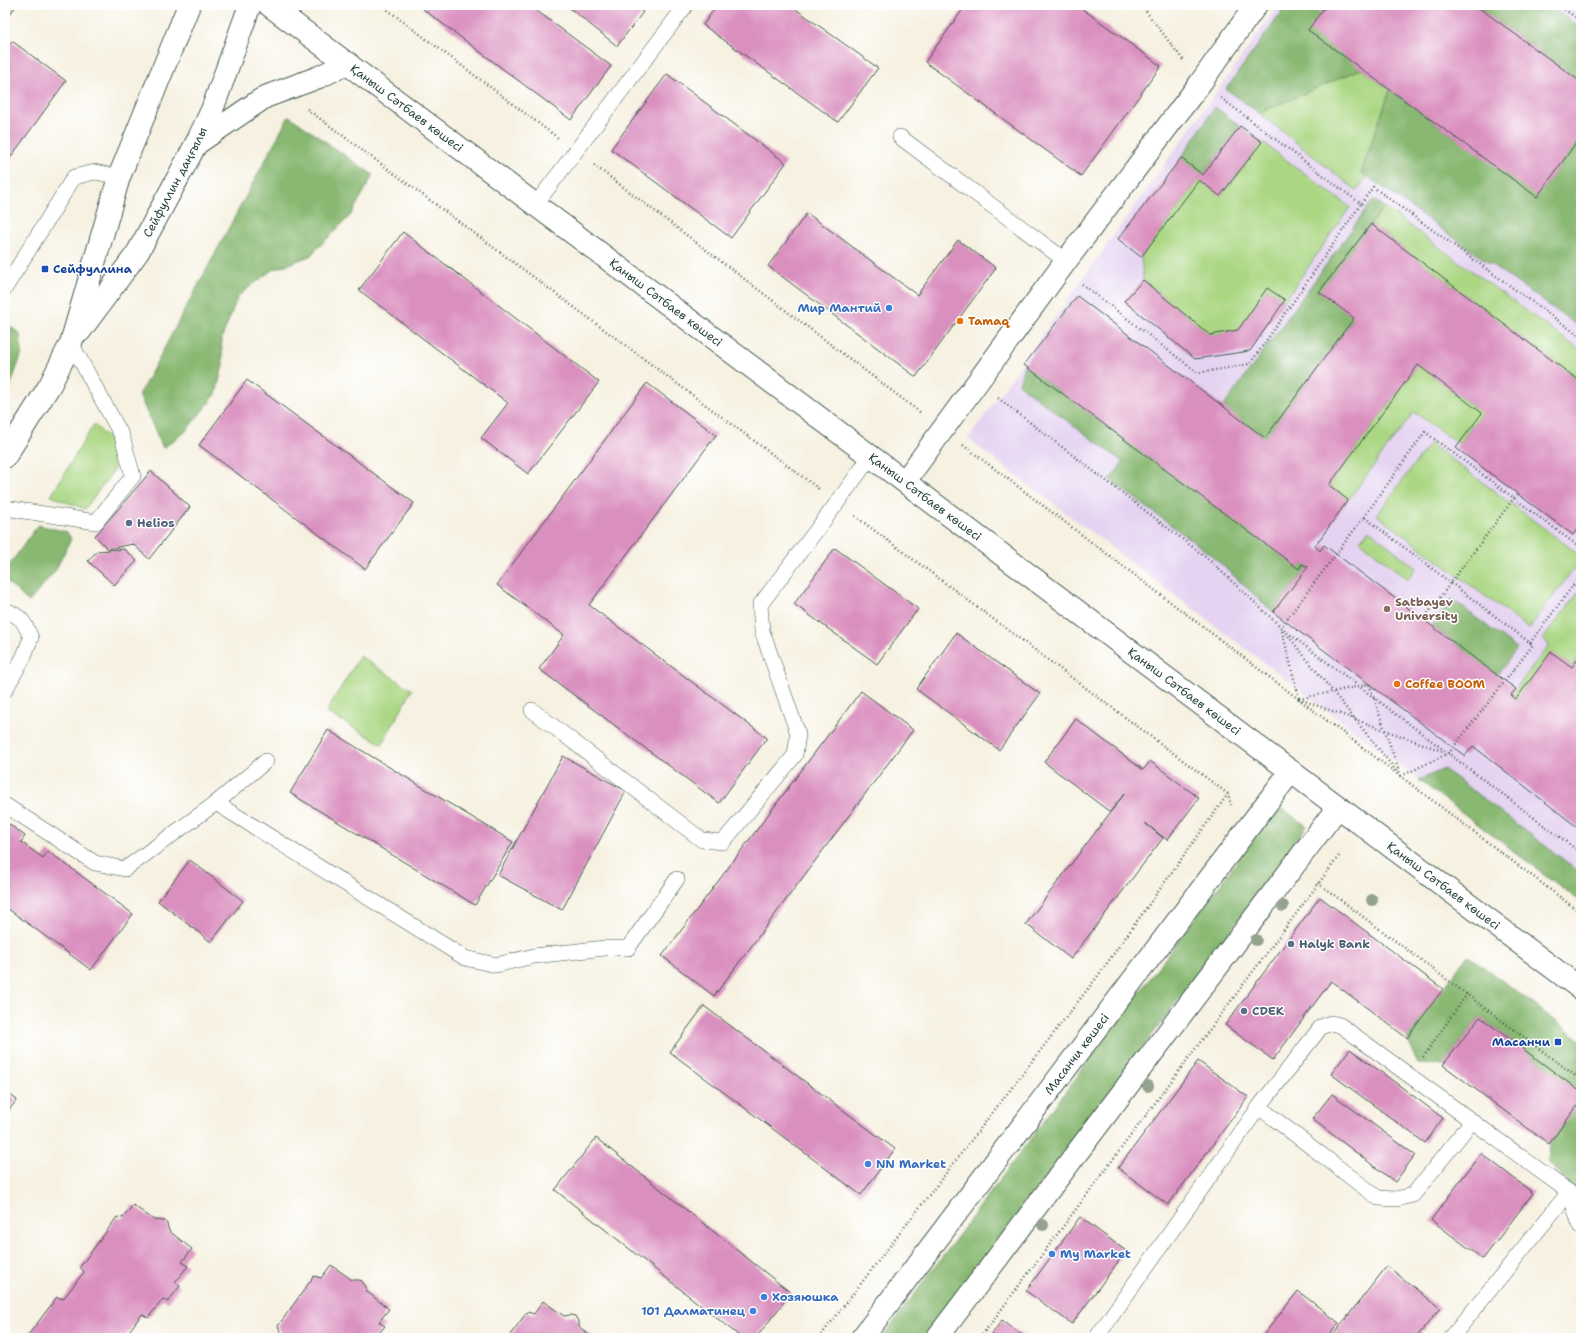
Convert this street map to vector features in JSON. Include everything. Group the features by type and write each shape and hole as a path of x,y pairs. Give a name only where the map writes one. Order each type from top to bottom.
{"main road":[{"name":"Сейфуллин даңғылы","path":"5,457 50,385 70,343 119,177 189,5"},
{"name":"Сейфуллин даңғылы","path":"70,343 138,252 196,144 212,110 250,5"},
{"name":"Қаныш Сәтбаев көшесі","path":"269,5 1338,807 1572,976 1581,990"},
{"path":"905,482 1066,261 1256,5"},
{"path":"196,144 265,97 319,77 348,63"},
{"name":"Масанчи көшесі","path":"862,1338 1291,771"},
{"path":"937,1338 1338,807"}],"lane":[{"path":"536,204 686,5"},
{"path":"900,137 1066,261"},
{"path":"5,288 74,177 95,172 119,177"},
{"path":"5,508 96,522 133,476 122,436 70,343"},
{"path":"532,710 702,840 723,842 795,755 798,734 762,631 760,605 838,503 870,456"},
{"path":"5,610 17,615 24,622 31,638 23,658 5,690"},
{"path":"5,805 95,862 125,869 216,803 266,761"},
{"path":"216,803 465,958 496,965 534,956 605,948 628,948 677,879"},
{"path":"1096,1338 1259,1107 1321,1027 1331,1023 1340,1025 1569,1192 1581,1228"},
{"path":"1259,1107 1378,1198 1396,1199 1413,1195 1472,1121"},
{"path":"1451,1338 1569,1192"}],"path":[{"path":"381,5 1581,913"},
{"path":"1141,5 1200,82 1361,204"},
{"path":"1558,5 1581,21"},
{"path":"321,120 1228,794 1097,977 819,1338"},
{"path":"1080,282 1198,373 1250,364 1373,186 1581,337"},
{"path":"1005,404 1207,558 1281,627 1581,853"},
{"path":"1281,627 1364,517 1425,432 1581,548"},
{"path":"1423,620 1517,494"},
{"path":"1364,517 1533,645 1449,753 1401,776"},
{"path":"1530,643 1581,575"},
{"path":"1281,627 1299,699"},
{"path":"1281,627 1401,776"},
{"path":"1299,699 1370,684 1401,776"},
{"path":"1299,699 1449,753"},
{"path":"980,1338 1339,856"},
{"path":"1318,883 1581,1080"},
{"path":"1410,1076 1467,994"}],"shaded area":[{"name":"Satbayev University","path":"1279,5 1569,5 1581,13 1581,902 968,439"}],"green space":[{"path":"1287,5 1326,5 1361,69 1259,113 1226,89"},
{"path":"1475,5 1548,5 1581,28 1581,82"},
{"path":"1361,69 1390,90 1362,171 1367,176 1357,191 1259,113"},
{"path":"1390,90 1537,196 1581,136 1581,328 1361,172"},
{"path":"1215,107 1240,126 1203,175 1181,158"},
{"path":"289,116 373,175 351,215 310,256 272,270 238,296 221,340 223,365 216,394 185,432 163,448 139,395"},
{"path":"1262,142 1350,207 1285,300 1267,288 1238,330 1210,335 1143,280 1141,257 1199,180 1221,196"},
{"path":"1373,200 1384,207 1320,292 1354,318 1265,438 1223,407"},
{"path":"1384,207 1581,351 1581,382 1371,224"},
{"path":"5,322 20,334 22,353 10,387 5,395"},
{"path":"1024,365 1299,568 1302,564 1308,567 1273,612 1210,554 1110,480 1123,462 1019,385"},
{"path":"1418,365 1482,413 1459,444 1414,412 1348,500 1329,485"},
{"path":"94,424 113,443 114,470 85,509 51,496"},
{"path":"1430,443 1581,556 1581,559 1529,629 1377,515"},
{"path":"38,525 67,532 71,539 55,571 29,602 5,580 5,571"},
{"path":"1369,530 1416,568 1407,579 1360,541"},
{"path":"1581,589 1581,654 1572,667 1551,652 1516,699 1511,695 1549,645 1543,639"},
{"path":"1452,599 1517,649 1497,675 1432,626"},
{"path":"360,656 412,690 382,744 326,712"},
{"path":"1444,769 1581,873 1581,902 1419,780"},
{"path":"1277,805 1307,826 1285,857 926,1338 882,1338 1256,836"},
{"path":"1468,955 1581,1040 1581,1092 1480,1017 1443,1065 1418,1064 1407,1038"},
{"path":"1581,1101 1581,1199 1548,1162 1549,1144"}],"building":[{"path":"5,5 17,5 5,20"},
{"path":"426,5 529,5 611,66 571,120 423,9"},
{"path":"566,5 634,5 643,12 617,46"},
{"path":"717,5 790,5 878,68 838,122 703,25"},
{"path":"966,5 1077,5 1161,66 1081,176 925,62"},
{"path":"1326,5 1475,5 1581,82 1581,136 1537,197 1308,30"},
{"path":"12,41 66,81 5,165 5,50"},
{"path":"667,74 786,163 731,238 611,149"},
{"path":"1240,126 1262,142 1220,196 1199,180 1141,257 1118,239 1181,158 1203,175"},
{"path":"807,213 917,295 958,240 996,268 916,377 768,266"},
{"path":"1371,224 1581,382 1581,526 1573,535 1456,448 1482,413 1418,365 1329,485 1348,500 1315,546 1320,551 1324,545 1516,689 1511,695 1516,699 1551,652 1572,667 1581,654 1581,830 1473,746 1465,756 1273,612 1308,567 1302,564 1299,569 1024,365 1077,296 1265,438 1354,318 1319,292"},
{"path":"403,232 599,382 528,474 481,438 508,403 359,290"},
{"path":"1143,280 1210,335 1238,330 1267,288 1285,300 1250,351 1195,359 1124,301"},
{"path":"247,380 414,503 365,569 199,445"},
{"path":"647,383 716,435 589,605 767,738 719,803 539,669 564,635 497,585"},
{"path":"151,471 190,507 149,559 133,544 108,549 95,536"},
{"path":"835,548 918,609 877,664 794,604"},
{"path":"124,549 137,561 114,585 88,561 97,551"},
{"path":"956,633 1040,694 999,750 916,689"},
{"path":"861,691 913,730 714,996 662,956"},
{"path":"1076,719 1143,770 1150,761 1199,798 1167,840 1145,823 1163,838 1071,959 1026,924 1125,793 1110,812 1044,762"},
{"path":"328,730 513,842 475,905 290,793"},
{"path":"563,756 626,791 562,910 498,875"},
{"path":"5,821 25,836 21,842 43,858 48,851 133,914 91,970 7,908 5,910"},
{"path":"190,860 243,901 211,942 158,901"},
{"path":"1320,897 1443,989 1407,1038 1331,981 1273,1060 1225,1025"},
{"path":"704,1006 895,1149 861,1195 670,1052"},
{"path":"1480,1017 1581,1092 1581,1101 1549,1144 1443,1065"},
{"path":"1350,1049 1443,1118 1425,1143 1331,1074"},
{"path":"1198,1061 1248,1097 1168,1205 1118,1168"},
{"path":"5,1091 17,1100 5,1115"},
{"path":"1332,1094 1415,1155 1395,1182 1312,1119"},
{"path":"596,1138 791,1293 756,1338 742,1338 555,1190"},
{"path":"1481,1153 1533,1193 1483,1259 1431,1220"},
{"path":"133,1205 154,1220 165,1221 169,1231 192,1249 182,1262 188,1266 175,1282 180,1286 168,1302 163,1299 148,1318 142,1314 124,1338 26,1338 57,1297 63,1299 84,1272 80,1267 117,1217 123,1218"},
{"path":"1080,1217 1126,1251 1072,1324 1026,1291"},
{"path":"331,1265 352,1280 362,1281 366,1287 366,1291 389,1309 379,1322 385,1326 375,1338 276,1338 281,1332 278,1326 314,1276 321,1278"},
{"path":"1387,1266 1440,1308 1416,1338 1337,1338 1333,1335"},
{"path":"1298,1291 1339,1323 1327,1338 1261,1338"},
{"path":"543,1301 564,1316 575,1316 579,1323 579,1327 594,1338 508,1338 527,1312 534,1314"},
{"path":"1002,1320 1026,1338 989,1338"}],"place":[{"name":"Сейфуллина","path":"45,269"},
{"name":"Мир Мантий","path":"889,308"},
{"name":"Tamaq","path":"960,321"},
{"name":"Helios","path":"129,523"},
{"name":"Satbayev University","path":"1387,609"},
{"name":"Coffee BOOM","path":"1397,684"},
{"name":"Halyk Bank","path":"1291,944"},
{"name":"CDEK","path":"1244,1011"},
{"name":"Масанчи","path":"1558,1042"},
{"name":"NN Market","path":"868,1164"},
{"name":"My Market","path":"1052,1254"},
{"name":"Хозяюшка","path":"764,1297"},
{"name":"101 Далматинец","path":"753,1311"}]}
